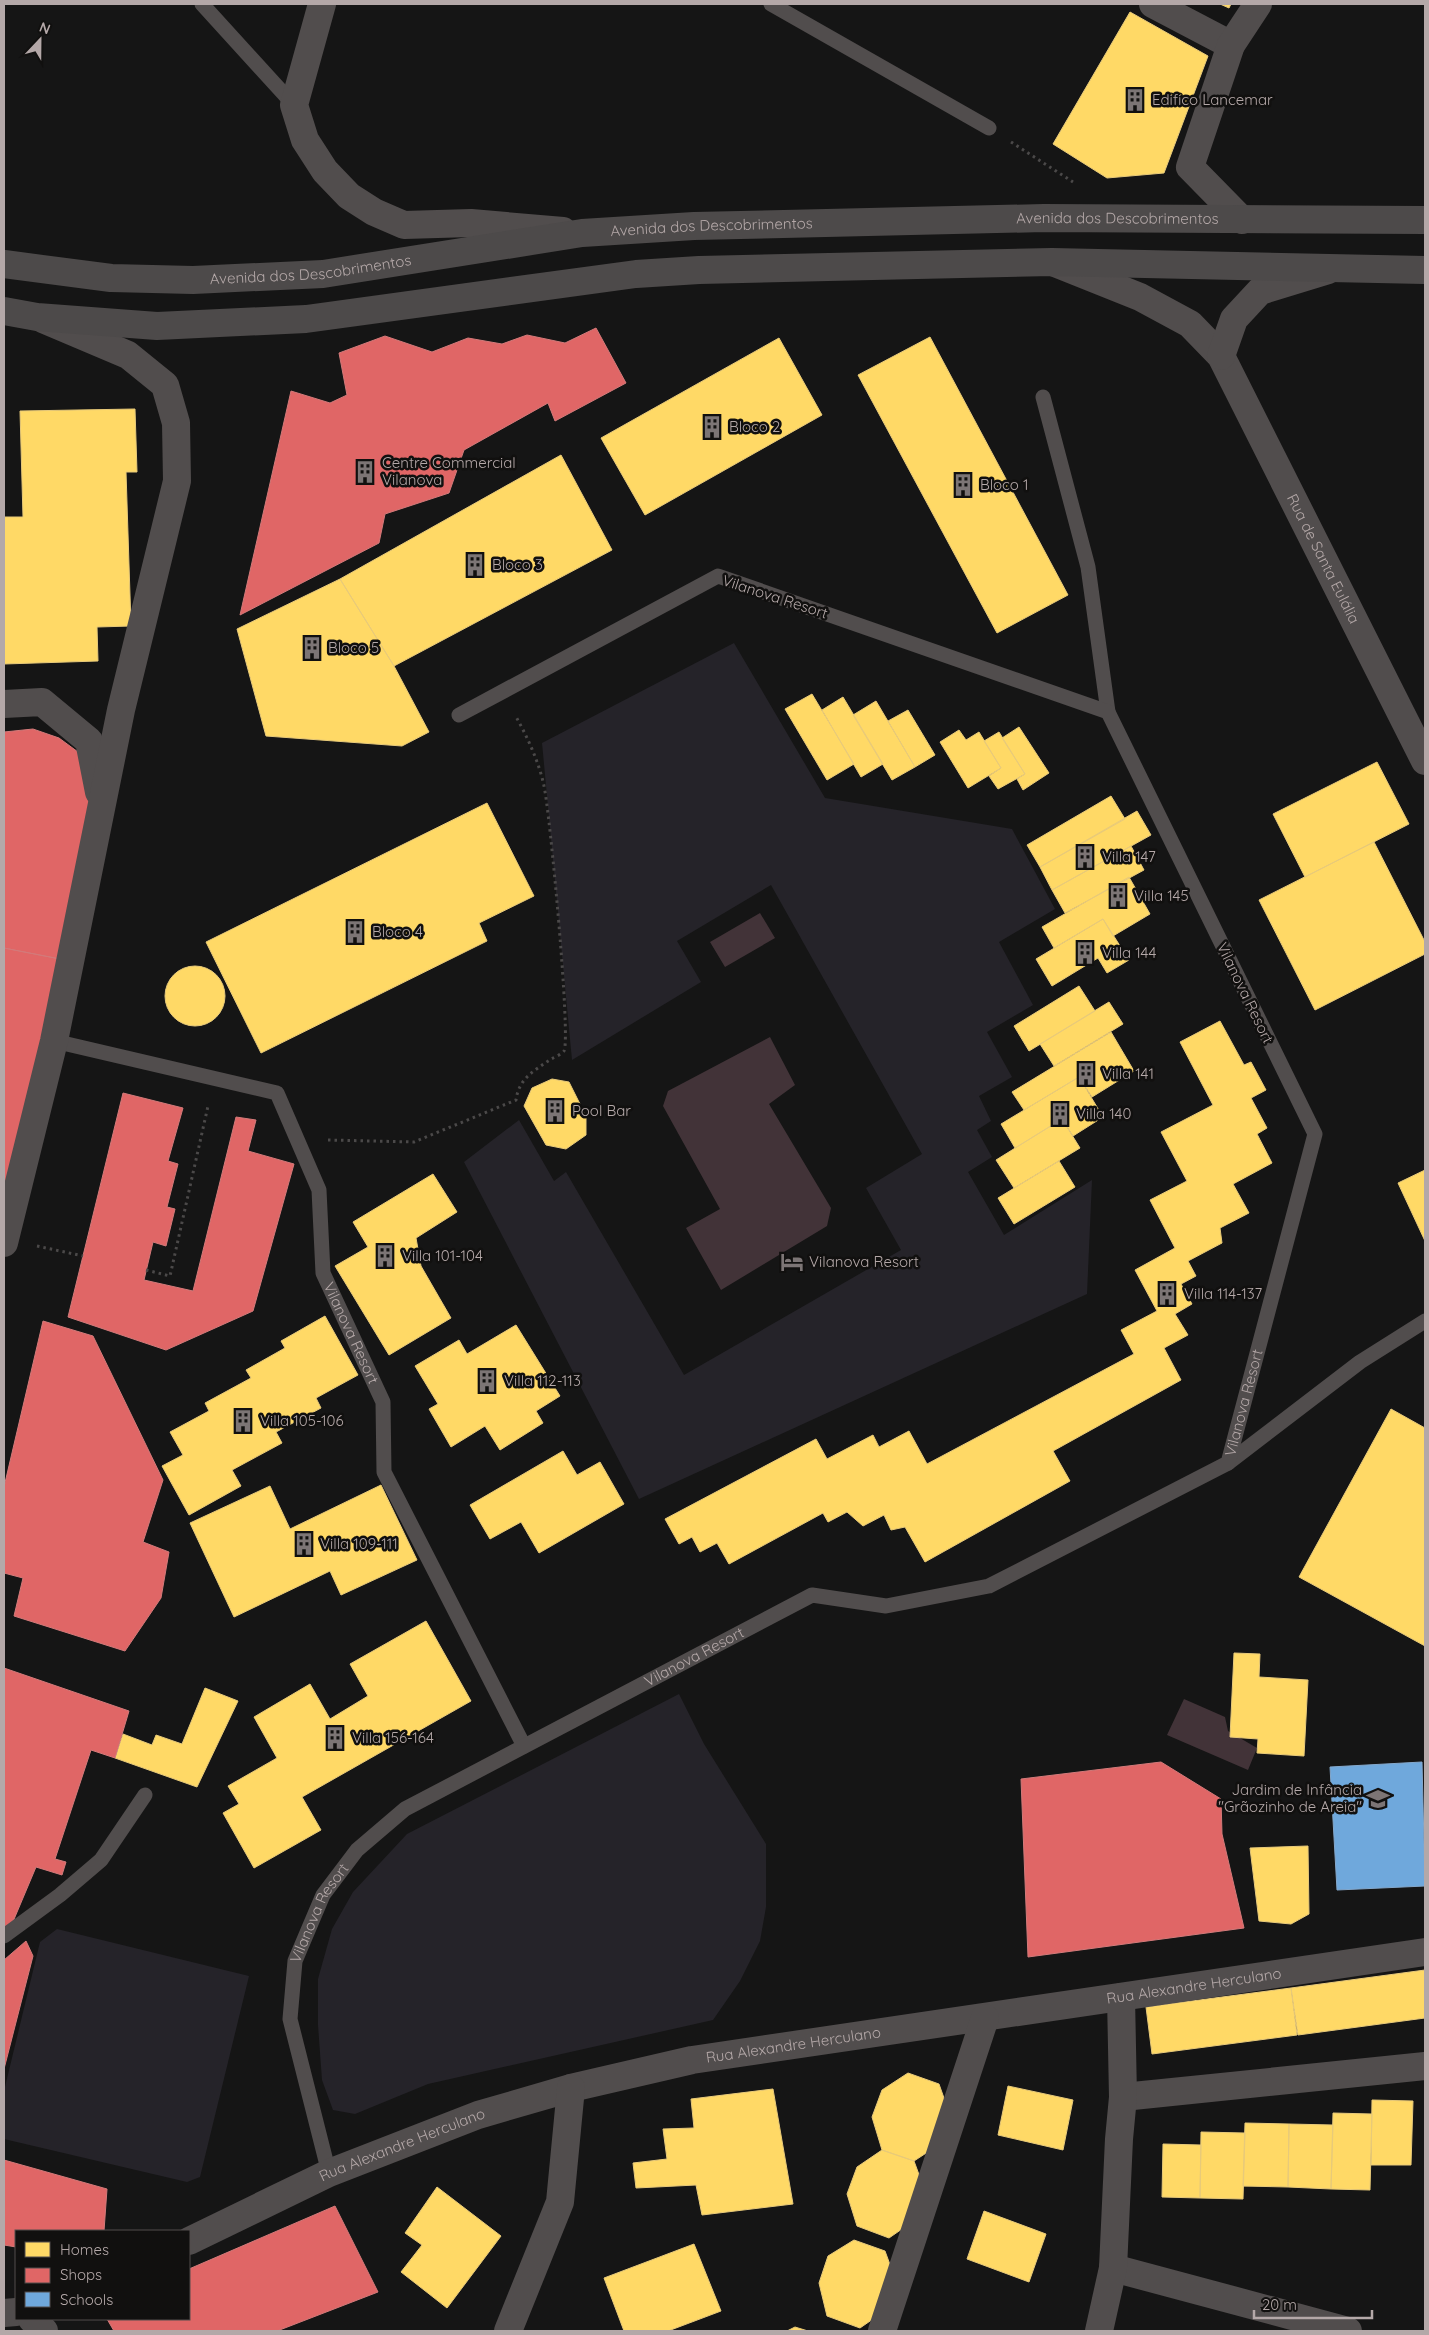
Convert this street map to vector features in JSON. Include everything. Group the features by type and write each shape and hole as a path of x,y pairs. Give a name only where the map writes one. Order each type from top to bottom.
{"main road":[{"name":"Avenida dos Descobrimentos","path":"4,264 111,278 193,280 313,274 582,233 694,226 1078,219 1425,220"},
{"path":"4,311 37,317 157,326 306,319 636,274 700,270 1052,262 1425,270"}],"street":[{"path":"322,4 294,105 305,140 325,171 348,196 374,212 404,225 471,223 582,233"},
{"path":"1153,4 1231,46"},
{"path":"1242,220 1190,167 1231,46 1258,4"},
{"name":"Rua de Santa Eulália","path":"1052,262 1140,297 1190,324 1221,356 1425,761"},
{"path":"1221,356 1234,319 1260,291 1333,269"},
{"path":"4,1241 54,1041 120,710 177,481 176,423 165,385 128,355 37,317"},
{"path":"4,704 42,702 89,741 101,805"},
{"name":"Rua Alexandre Herculano","path":"190,2241 329,2173 478,2115 571,2088 692,2060 1425,1952"},
{"path":"1098,2331 1113,2268 1119,2139 1123,2097 1121,1998"},
{"path":"882,2331 986,2018"},
{"path":"1123,2097 1425,2066"},
{"path":"508,2331 560,2202 571,2088"},
{"path":"1113,2268 1348,2331"},
{"path":"33,2320 44,2331"}],"lane":[{"path":"202,4 294,105"},
{"path":"771,4 990,128"},
{"name":"Vilanova Resort","path":"329,2173 290,2019 295,1961 323,1895 357,1850 405,1809 812,1595 886,1606 989,1586 1228,1463 1314,1134 1108,712 1088,568 1043,397"},
{"name":"Vilanova Resort","path":"459,715 718,576 1108,712"},
{"name":"Vilanova Resort","path":"54,1041 277,1093 319,1190 324,1273 383,1402 384,1472 524,1746"},
{"path":"1228,1463 1360,1362 1425,1321"},
{"path":"4,1936 60,1895 101,1860 145,1795"}],"path":[{"path":"990,128 1079,186 1078,219"},
{"path":"326,1140 414,1142 516,1100 521,1082 564,1051 567,1039 564,1025 565,986 544,786 523,730 500,693"},
{"path":"146,1270 170,1276 214,1079"},
{"path":"4,1241 83,1256"}],"shaded area":[{"path":"734,643 825,798 1012,829 1055,909 999,942 1033,1005 987,1032 1012,1077 979,1096 991,1121 977,1130 992,1157 968,1172 1004,1235 1092,1180 1087,1294 639,1499 464,1162 519,1120 554,1181 566,1172 684,1375 901,1250 866,1188 922,1154 771,885 677,941 701,982 572,1060 542,743"},
{"path":"760,913 775,938 725,967 710,942"},
{"path":"770,1037 795,1085 769,1104 831,1208 827,1226 721,1290 686,1228 720,1209 663,1106 668,1091"},
{"path":"679,1694 704,1744 766,1844 766,1907 760,1941 740,1981 713,2020 428,2084 355,2114 333,2110 322,2080 318,2025 318,1979 332,1929 353,1892 407,1834"},
{"path":"1184,1699 1225,1717 1228,1731 1257,1748 1248,1770 1167,1735"},
{"path":"57,1929 249,1976 200,2177 187,2182 4,2139 4,2091 40,1942"}],"building: Homes":[{"path":"1220,4 1231,4 1229,8"},
{"name":"Edifico Lancemar","path":"1130,12 1208,56 1164,173 1107,178 1053,144"},
{"name":"Bloco 1","path":"930,337 1068,595 997,633 858,375"},
{"name":"Bloco 2","path":"779,338 822,415 645,515 601,438"},
{"path":"135,409 137,472 126,472 131,626 97,627 98,661 4,664 4,517 23,517 20,411"},
{"name":"Bloco 3","path":"561,455 612,550 394,666 340,579"},
{"name":"Bloco 5","path":"340,579 394,666 429,732 402,746 266,736 237,629"},
{"path":"812,694 854,764 827,780 785,709"},
{"path":"843,697 883,764 861,777 822,710"},
{"path":"876,701 915,767 892,780 853,715"},
{"path":"908,710 935,755 915,767 888,721"},
{"path":"1019,727 1049,773 1023,790 1017,779 1025,774 1002,738"},
{"path":"959,730 966,740 979,732 1001,768 968,788 940,742"},
{"path":"999,732 1025,774 998,789 989,776 1001,768 984,741"},
{"path":"1377,762 1409,824 1305,877 1273,814"},
{"path":"1111,796 1125,819 1040,867 1027,845"},
{"name":"Bloco 4","path":"487,803 534,896 479,923 487,941 261,1053 206,942"},
{"name":"Villa 147","path":"1137,811 1151,835 1052,890 1040,867"},
{"path":"1374,842 1425,942 1425,954 1315,1010 1259,900"},
{"path":"1131,846 1144,870 1065,913 1052,890"},
{"name":"Villa 145","path":"1129,877 1150,914 1113,936 1103,919 1054,948 1042,927"},
{"name":"Villa 144","path":"1103,919 1129,960 1107,973 1098,958 1052,986 1036,959"},
{"path":"189,966 201,966 212,971 220,979 225,990 223,1008 212,1021 201,1026 189,1026 178,1021 170,1013 165,1002 165,990 170,979 178,971"},
{"path":"1079,986 1095,1011 1029,1051 1014,1026"},
{"path":"1109,1002 1123,1024 1054,1066 1040,1044"},
{"name":"Villa 114-137","path":"1220,1021 1244,1065 1251,1062 1266,1090 1251,1098 1267,1128 1257,1134 1272,1163 1233,1184 1249,1213 1220,1228 1222,1243 1188,1261 1196,1276 1181,1284 1192,1304 1175,1314 1188,1335 1164,1348 1181,1380 1053,1451 1070,1481 925,1562 905,1527 891,1530 884,1515 863,1526 847,1512 828,1522 823,1513 729,1564 717,1543 700,1552 692,1537 679,1544 665,1519 816,1439 827,1459 873,1435 879,1447 909,1431 927,1464 1134,1354 1121,1330 1157,1311 1135,1270 1175,1248 1150,1200 1187,1181 1161,1132 1213,1105 1180,1042"},
{"name":"Villa 141","path":"1111,1032 1134,1071 1092,1097 1079,1077 1024,1110 1012,1092"},
{"name":"Villa 140","path":"1079,1077 1103,1117 1073,1136 1062,1119 1015,1148 1001,1124"},
{"name":"Pool Bar","path":"552,1079 569,1082 586,1116 586,1135 566,1149 546,1145 524,1106 532,1088"},
{"path":"1062,1119 1080,1148 1014,1188 996,1160"},
{"path":"1059,1161 1075,1187 1014,1224 998,1198"},
{"path":"1425,1170 1425,1241 1398,1183"},
{"name":"Villa 101-104","path":"433,1174 457,1212 416,1238 421,1266 451,1318 389,1355 335,1266 368,1247 353,1222"},
{"name":"Villa 105-106","path":"325,1316 358,1375 316,1398 321,1408 276,1432 282,1443 232,1470 241,1486 189,1515 162,1466 183,1455 170,1432 209,1411 205,1403 251,1378 246,1370 285,1348 281,1341"},
{"name":"Villa 112-113","path":"516,1325 560,1396 536,1411 543,1423 500,1450 485,1426 451,1447 429,1409 438,1404 415,1366 459,1340 467,1354"},
{"path":"1391,1409 1425,1428 1425,1646 1299,1577"},
{"path":"563,1451 577,1475 600,1462 624,1504 539,1553 521,1522 490,1539 470,1505"},
{"name":"Villa 109-111","path":"381,1485 417,1560 341,1595 330,1571 234,1617 190,1523 270,1486 290,1529"},
{"name":"Villa 156-164","path":"426,1621 471,1701 302,1797 321,1830 254,1868 223,1813 239,1804 228,1786 277,1758 254,1717 310,1684 330,1719 368,1696 350,1664"},
{"path":"1234,1653 1260,1654 1259,1677 1308,1680 1304,1756 1257,1753 1258,1739 1230,1737"},
{"path":"205,1688 238,1701 197,1787 115,1758 123,1734 152,1745 156,1735 182,1744"},
{"path":"1308,1846 1309,1914 1291,1924 1259,1921 1250,1848"},
{"path":"1425,1970 1425,2018 1298,2035 1291,1988"},
{"path":"1291,1988 1297,2035 1152,2054 1146,2007"},
{"path":"908,2073 939,2084 950,2115 940,2144 914,2161 882,2150 872,2117 882,2090"},
{"path":"1008,2086 1073,2100 1063,2150 998,2135"},
{"path":"773,2089 793,2204 702,2215 696,2185 636,2188 633,2163 667,2159 663,2129 694,2128 691,2099"},
{"path":"1372,2100 1413,2101 1411,2165 1371,2165"},
{"path":"1333,2113 1372,2114 1370,2190 1331,2189"},
{"path":"1245,2123 1289,2124 1288,2187 1243,2186"},
{"path":"1289,2124 1333,2125 1331,2189 1288,2187"},
{"path":"1201,2132 1245,2133 1243,2199 1200,2198"},
{"path":"1163,2144 1201,2145 1200,2198 1162,2197"},
{"path":"882,2150 914,2161 925,2191 915,2220 889,2238 857,2226 847,2194 857,2167"},
{"path":"437,2187 501,2236 447,2308 401,2272 422,2245 405,2233"},
{"path":"984,2211 1046,2234 1029,2282 967,2259"},
{"path":"854,2240 885,2251 896,2281 886,2310 860,2328 827,2316 819,2283 828,2256"},
{"path":"694,2244 721,2311 668,2331 624,2331 604,2278"},
{"path":"795,2327 808,2331 787,2331"}],"building: Shops":[{"name":"Centre Commercial Vilanova","path":"596,328 626,383 555,421 548,403 464,450 449,493 385,514 379,543 240,615 291,391 330,403 347,395 339,353 385,336 432,352 468,338 502,344 527,335 565,343"},
{"path":"33,729 59,738 78,752 97,802 60,959 4,948 4,732"},
{"path":"4,948 60,959 4,1214"},
{"path":"123,1093 183,1108 168,1161 178,1164 167,1207 175,1209 166,1246 153,1242 144,1280 193,1291 236,1117 256,1120 248,1151 294,1164 253,1311 166,1350 68,1317"},
{"path":"43,1321 93,1336 163,1480 143,1542 169,1552 161,1598 125,1651 14,1616 23,1578 4,1573 4,1487"},
{"path":"4,1668 129,1711 115,1758 91,1750 55,1859 66,1862 62,1875 36,1867 12,1924 4,1926"},
{"path":"1161,1762 1221,1799 1222,1834 1244,1928 1028,1957 1021,1779"},
{"path":"26,1941 33,1956 4,2069 4,1960"},
{"path":"4,2160 107,2189 104,2230 15,2230 15,2247 4,2245"},
{"path":"335,2206 378,2292 277,2331 114,2331 108,2320 190,2320 190,2269"}],"building: Schools":[{"name":"Jardim de Infância \"Grãozinho de Areia\"","path":"1422,1762 1425,1886 1337,1890 1330,1767"}],"place":[{"name":"Edifico Lancemar","path":"1135,100"},
{"name":"Bloco 2","path":"712,427"},
{"name":"Centre Commercial Vilanova","path":"365,472"},
{"name":"Bloco 1","path":"963,485"},
{"name":"Bloco 3","path":"475,565"},
{"name":"Bloco 5","path":"312,648"},
{"name":"Villa 147","path":"1085,857"},
{"name":"Villa 145","path":"1118,896"},
{"name":"Bloco 4","path":"355,932"},
{"name":"Villa 144","path":"1085,953"},
{"name":"Villa 141","path":"1086,1074"},
{"name":"Pool Bar","path":"555,1111"},
{"name":"Villa 140","path":"1060,1114"},
{"name":"Villa 101-104","path":"385,1256"},
{"name":"Vilanova Resort","path":"792,1262"},
{"name":"Villa 114-137","path":"1167,1294"},
{"name":"Villa 112-113","path":"487,1381"},
{"name":"Villa 105-106","path":"243,1421"},
{"name":"Villa 109-111","path":"304,1544"},
{"name":"Villa 156-164","path":"335,1738"},
{"name":"Jardim de Infância \"Grãozinho de Areia\"","path":"1378,1799"}]}
